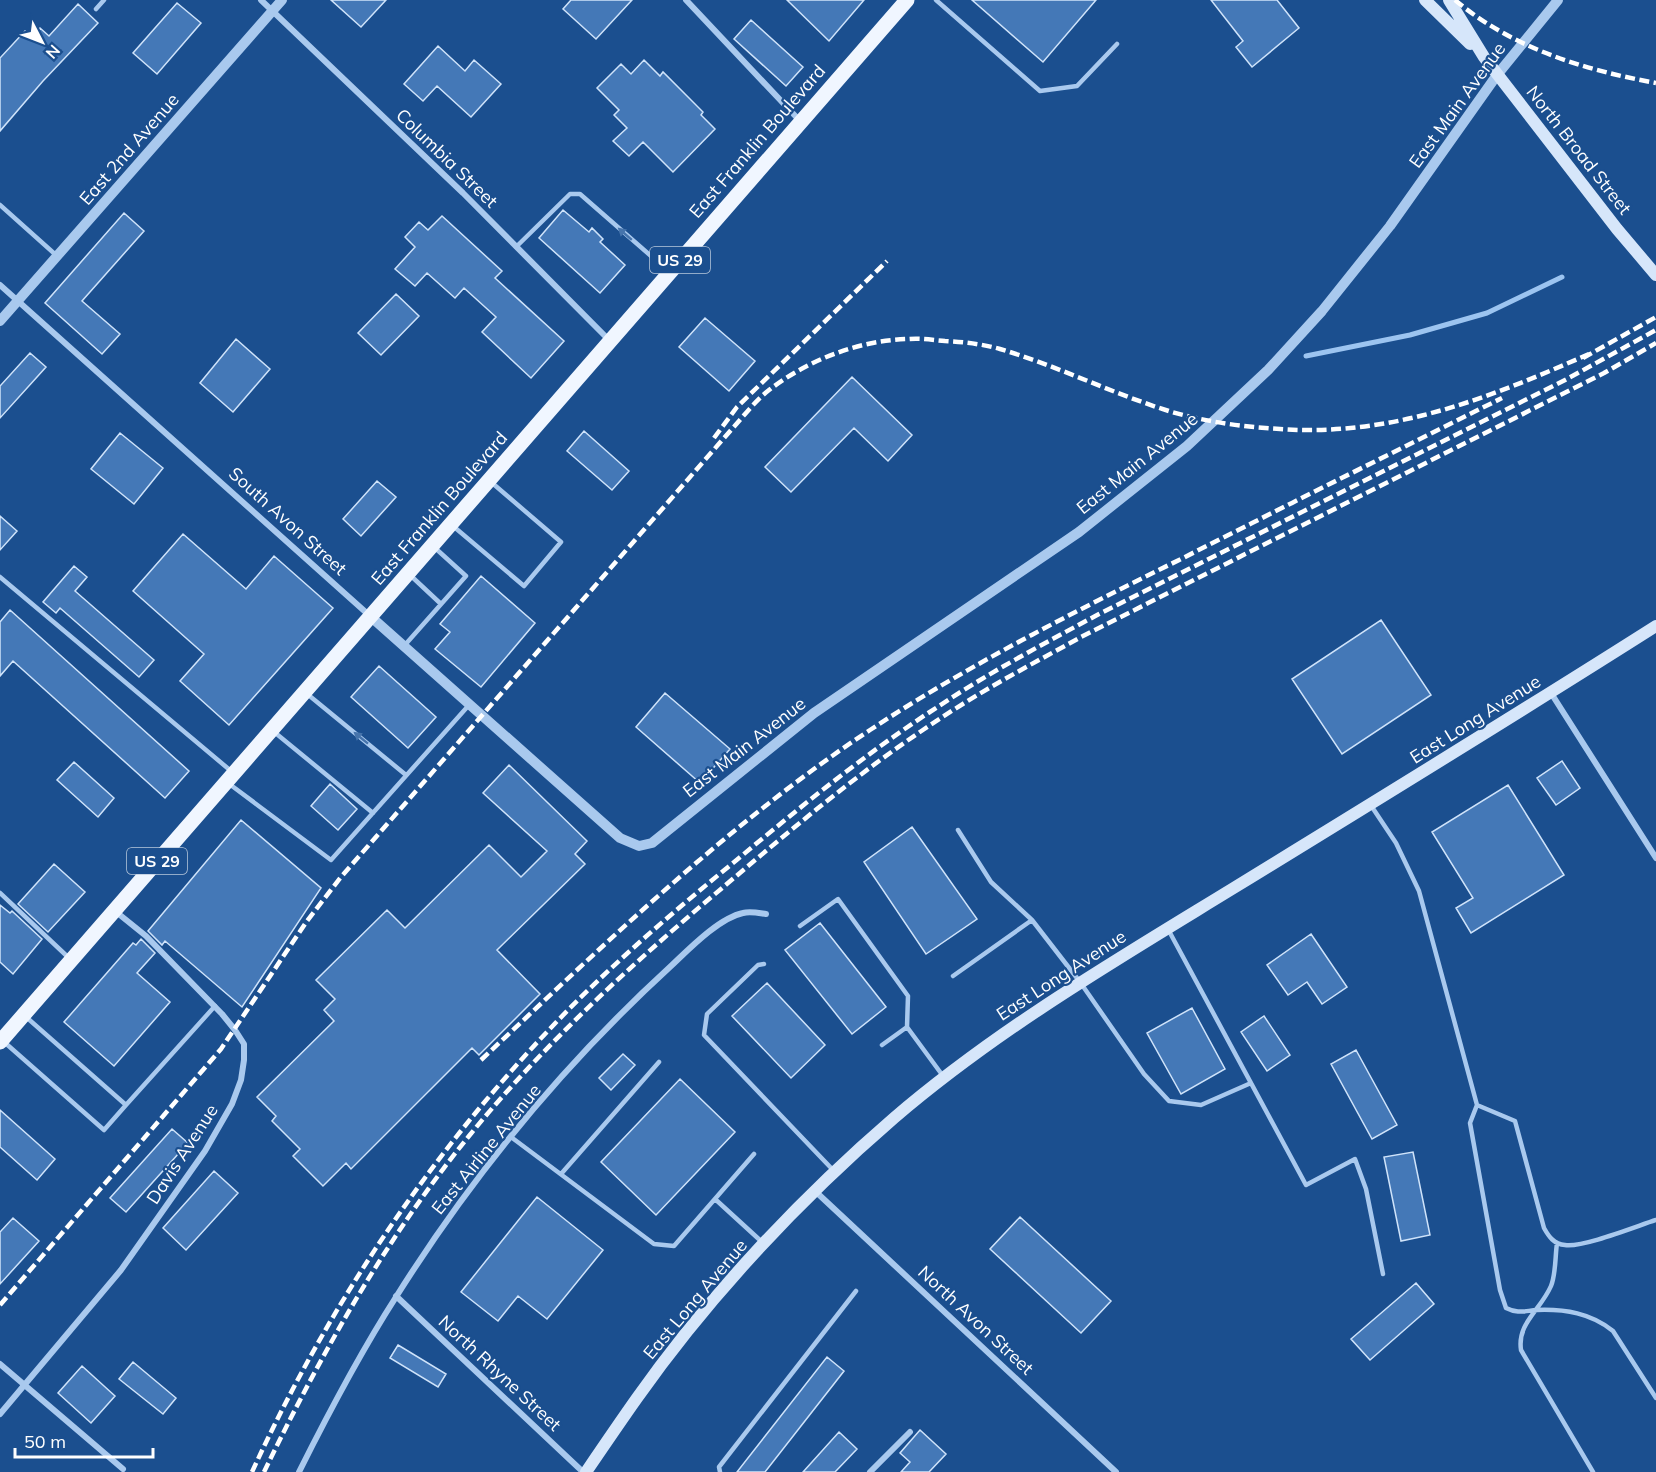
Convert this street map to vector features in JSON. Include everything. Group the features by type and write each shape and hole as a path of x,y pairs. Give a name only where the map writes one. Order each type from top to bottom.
{"main road":[{"name":"East Franklin Boulevard","path":"1,1041 907,0"},
{"path":"1425,0 1484,57"},
{"path":"1449,0 1484,57"},
{"name":"North Broad Street","path":"1484,57 1617,229 1656,275"},
{"name":"East Long Avenue","path":"585,1472 671,1353 764,1244 815,1191 898,1115 1007,1032 1080,982 1656,626"}],"street":[{"name":"Columbia Street","path":"261,0 516,247 609,341"},
{"name":"East 2nd Avenue","path":"0,321 282,0"},
{"path":"686,0 800,121"},
{"name":"East Main Avenue","path":"639,846 658,839 814,713 1079,532 1187,446 1268,370 1322,310 1390,226 1497,75 1558,0"},
{"name":"South Avon Street","path":"0,285 620,838 639,846"},
{"path":"1551,693 1656,858"},
{"name":"Davis Avenue","path":"0,1414 120,1270 205,1151 232,1104 241,1080 244,1044 235,1030 215,1006 146,936 114,910"},
{"name":"East Airline Avenue","path":"299,1472 328,1415 396,1296 444,1224 511,1137 624,1009 694,945 732,917 744,912 766,914"},
{"name":"North Avon Street","path":"815,1191 1116,1472"},
{"name":"North Rhyne Street","path":"396,1296 585,1472"},
{"path":"0,1364 123,1469"},
{"path":"870,1472 910,1432"}],"lane":[{"path":"96,9 104,0"},
{"path":"936,0 1040,91 1077,86 1117,44"},
{"path":"516,247 570,194 580,194 669,272"},
{"path":"0,205 57,256"},
{"path":"451,524 524,586 561,542 489,480"},
{"path":"404,647 466,576 432,546"},
{"path":"408,573 441,604"},
{"path":"0,577 230,777 331,860 469,705"},
{"path":"304,692 406,775"},
{"path":"271,730 373,813"},
{"path":"1370,804 1396,843 1419,891 1477,1106 1470,1123 1500,1290 1506,1308 1517,1313 1537,1310 1569,1311 1592,1317 1603,1323 1613,1330 1656,1398"},
{"path":"958,830 991,882 1032,920 1080,982 1144,1074 1169,1101 1201,1105 1251,1083"},
{"path":"0,893 71,960"},
{"path":"800,926 838,898 908,996 907,1027 945,1078"},
{"path":"953,976 1032,920"},
{"path":"1167,928 1306,1185 1355,1160 1366,1189 1383,1275"},
{"path":"764,964 758,965 708,1014 704,1035 835,1172"},
{"path":"1,1041 104,1130 215,1006"},
{"path":"24,1015 126,1105"},
{"path":"882,1045 907,1027"},
{"path":"561,1174 659,1062"},
{"path":"1477,1106 1515,1121 1544,1228 1549,1237 1557,1243 1567,1246 1595,1240 1656,1220"},
{"path":"511,1137 654,1244 674,1246 754,1154"},
{"path":"715,1199 764,1244"},
{"path":"1557,1243 1551,1285 1537,1310 1522,1329 1521,1350 1593,1472"},
{"path":"720,1472 719,1467 856,1291"}],"building":[{"path":"331,0 386,0 361,27"},
{"path":"571,0 632,0 596,39 563,9"},
{"path":"787,0 864,0 829,41"},
{"path":"972,0 1096,0 1043,62"},
{"path":"1211,0 1277,0 1299,28 1252,67 1236,47 1243,41"},
{"path":"177,3 201,23 157,74 133,53"},
{"path":"78,4 98,23 0,131 0,58 25,31 32,37 40,28 49,36"},
{"path":"751,20 803,67 786,86 734,39"},
{"path":"438,46 465,71 474,60 501,84 471,117 437,86 423,101 404,84"},
{"path":"644,60 660,76 663,72 703,112 701,115 715,129 673,172 643,142 629,156 613,141 627,128 614,115 619,110 597,88 621,64 631,74"},
{"path":"563,210 589,232 592,228 603,239 600,242 625,265 600,293 539,238"},
{"path":"124,213 144,231 82,301 120,334 102,354 45,303"},
{"path":"442,216 502,271 495,278 564,341 531,378 482,332 496,317 464,288 455,298 427,273 415,286 395,269 415,247 405,237 419,222 428,230"},
{"path":"396,294 419,316 381,355 358,333"},
{"path":"705,318 755,361 729,391 679,347"},
{"path":"236,339 270,369 233,412 200,383"},
{"path":"30,353 46,367 0,418 0,386"},
{"path":"852,377 912,435 888,461 854,428 791,492 765,467"},
{"path":"584,431 629,471 612,490 567,451"},
{"path":"120,433 163,468 134,504 91,469"},
{"path":"377,481 396,497 361,536 343,519"},
{"path":"0,516 17,531 0,550"},
{"path":"183,534 246,589 274,556 333,608 229,725 180,681 204,654 133,591"},
{"path":"74,566 87,577 75,591 154,660 139,677 60,608 56,613 43,602"},
{"path":"481,576 535,623 481,687 435,649 450,632 440,624"},
{"path":"10,610 189,771 165,798 13,661 0,676 0,622"},
{"path":"1381,620 1431,695 1342,754 1292,679"},
{"path":"379,666 436,717 408,748 351,697"},
{"path":"665,693 730,749 700,783 636,727"},
{"path":"1562,761 1580,788 1556,805 1537,778"},
{"path":"74,762 114,798 98,817 57,780"},
{"path":"509,765 587,841 575,854 585,864 497,950 540,994 479,1055 472,1048 351,1169 346,1163 323,1186 293,1156 300,1149 272,1121 276,1116 257,1097 334,1021 324,1010 335,999 316,980 387,910 405,928 489,845 521,877 547,851 483,793"},
{"path":"330,784 357,809 338,830 311,806"},
{"path":"1508,785 1564,875 1471,933 1456,908 1473,898 1432,832"},
{"path":"241,820 321,888 242,1007 165,941 162,945 148,931"},
{"path":"912,827 977,919 926,954 864,862"},
{"path":"54,864 85,892 48,932 18,904"},
{"path":"0,905 10,913 12,911 42,939 13,974 0,962"},
{"path":"820,923 886,1007 852,1034 785,950"},
{"path":"1311,934 1347,987 1322,1004 1307,982 1288,995 1267,965"},
{"path":"141,939 155,953 137,973 170,1002 114,1066 64,1022 133,943 136,945"},
{"path":"767,983 825,1045 791,1078 732,1016"},
{"path":"1192,1008 1225,1069 1181,1094 1147,1033"},
{"path":"1264,1016 1290,1055 1267,1071 1241,1032"},
{"path":"1356,1050 1397,1125 1372,1139 1331,1064"},
{"path":"623,1054 635,1065 611,1090 599,1078"},
{"path":"680,1079 735,1132 656,1215 601,1162"},
{"path":"0,1110 55,1159 37,1180 0,1147"},
{"path":"172,1129 188,1143 126,1212 110,1198"},
{"path":"1413,1152 1430,1235 1401,1241 1384,1157"},
{"path":"214,1171 238,1193 186,1250 163,1228"},
{"path":"537,1197 603,1250 547,1319 518,1296 498,1321 461,1292"},
{"path":"1020,1217 1111,1301 1081,1333 990,1249"},
{"path":"13,1218 39,1241 0,1284 0,1232"},
{"path":"1416,1283 1434,1304 1370,1360 1351,1339"},
{"path":"398,1345 446,1374 438,1387 390,1358"},
{"path":"827,1357 844,1371 765,1472 737,1472"},
{"path":"133,1362 176,1398 163,1414 119,1379"},
{"path":"82,1366 115,1396 91,1423 58,1393"},
{"path":"920,1430 946,1454 929,1472 901,1472 910,1462 900,1453"},
{"path":"839,1432 857,1449 835,1472 803,1472"}],"waterway":[{"path":"1306,356 1410,335 1487,313 1562,277"}],"railway":[{"path":"1455,0 1500,31 1550,55 1602,71 1656,83"},
{"path":"714,438 737,407 887,261"},
{"path":"1583,358 1656,317"},
{"path":"252,1472 281,1412 345,1296 419,1186 459,1133 501,1082 590,988 660,924 783,822 859,762 912,724 958,693 1018,658 1099,614 1567,379 1656,330"},
{"path":"0,1305 221,1049 307,921 341,877 749,409 784,379 817,361 853,348 890,340 927,339 993,347 1185,416 1253,427 1321,430 1361,427 1439,411 1514,385 1589,354"},
{"path":"264,1472 308,1384 357,1298 410,1215 469,1136 523,1074 580,1015 702,905 818,808 909,739 1028,666 1081,637 1604,373 1656,343"},
{"path":"481,1060 669,886 717,845 818,766 870,730 946,683 1063,618 1502,398"}]}
